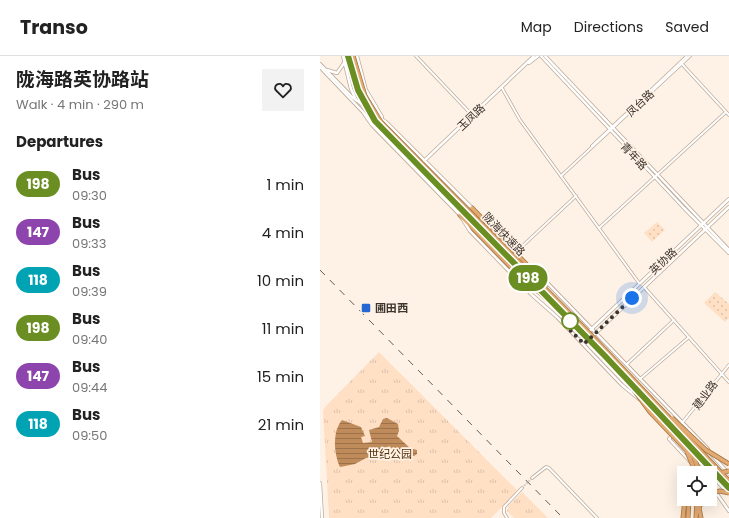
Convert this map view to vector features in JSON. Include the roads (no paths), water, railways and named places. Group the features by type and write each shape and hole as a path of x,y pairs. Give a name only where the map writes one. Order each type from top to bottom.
{"highway":[{"name":"陇海快速路","path":"348,56 358,90 373,118 569,319 729,488"},
{"name":"陇海快速路","path":"353,56 361,87 377,116 729,481"},
{"path":"472,208 478,216 531,269 557,301"},
{"path":"460,215 537,292 569,319"},
{"path":"625,378 647,408 684,446 698,466"},
{"path":"659,407 706,450 729,464"},
{"path":"684,446 691,459 692,466"},
{"path":"717,474 729,472"},
{"path":"717,492 729,494"},
{"path":"683,518 684,506"},
{"path":"688,518 689,506"},
{"path":"696,518 697,506"},
{"path":"700,506 701,518"}],"street":[{"path":"343,56 351,89 356,100 372,125 460,215 463,223 470,231 584,344 622,385 652,410 729,494"},
{"path":"357,56 367,92 376,110 386,122 592,328 729,472"},
{"path":"416,56 472,116"},
{"name":"玉凤路","path":"415,169 534,56"},
{"name":"玉凤路","path":"527,64 540,56"},
{"name":"青年路","path":"540,56 729,254"},
{"name":"青年路","path":"545,56 611,129"},
{"name":"凤台路","path":"681,63 687,56"},
{"name":"凤台路","path":"561,176 690,56"},
{"path":"325,69 336,73 341,69 345,62"},
{"path":"681,63 729,115"},
{"path":"320,64 356,100 386,122"},
{"path":"320,69 363,112"},
{"path":"502,88 520,120 639,283"},
{"path":"599,228 726,112"},
{"path":"516,252 576,196"},
{"name":"英协路","path":"580,340 729,199"},
{"name":"英协路","path":"584,344 729,207"},
{"name":"青年路","path":"706,229 729,250"},
{"path":"644,287 688,338 729,382"},
{"path":"626,365 674,320"},
{"path":"640,380 688,338"},
{"name":"建业路","path":"682,423 691,414 721,374 729,366"},
{"path":"682,423 691,437 729,478"},
{"path":"674,433 669,438 695,466"},
{"path":"532,478 546,467 549,468 597,518"},
{"path":"320,483 322,518"},
{"path":"507,518 504,513 504,507 522,488"},
{"path":"717,494 729,511"}],"tunnel":[{"path":"522,488 532,478"}],"railway":[{"path":"320,270 563,518"}],"place":[{"name":"圃田西","path":"366,308"}],"park label":[{"name":"世纪公园","path":"390,454"}]}
